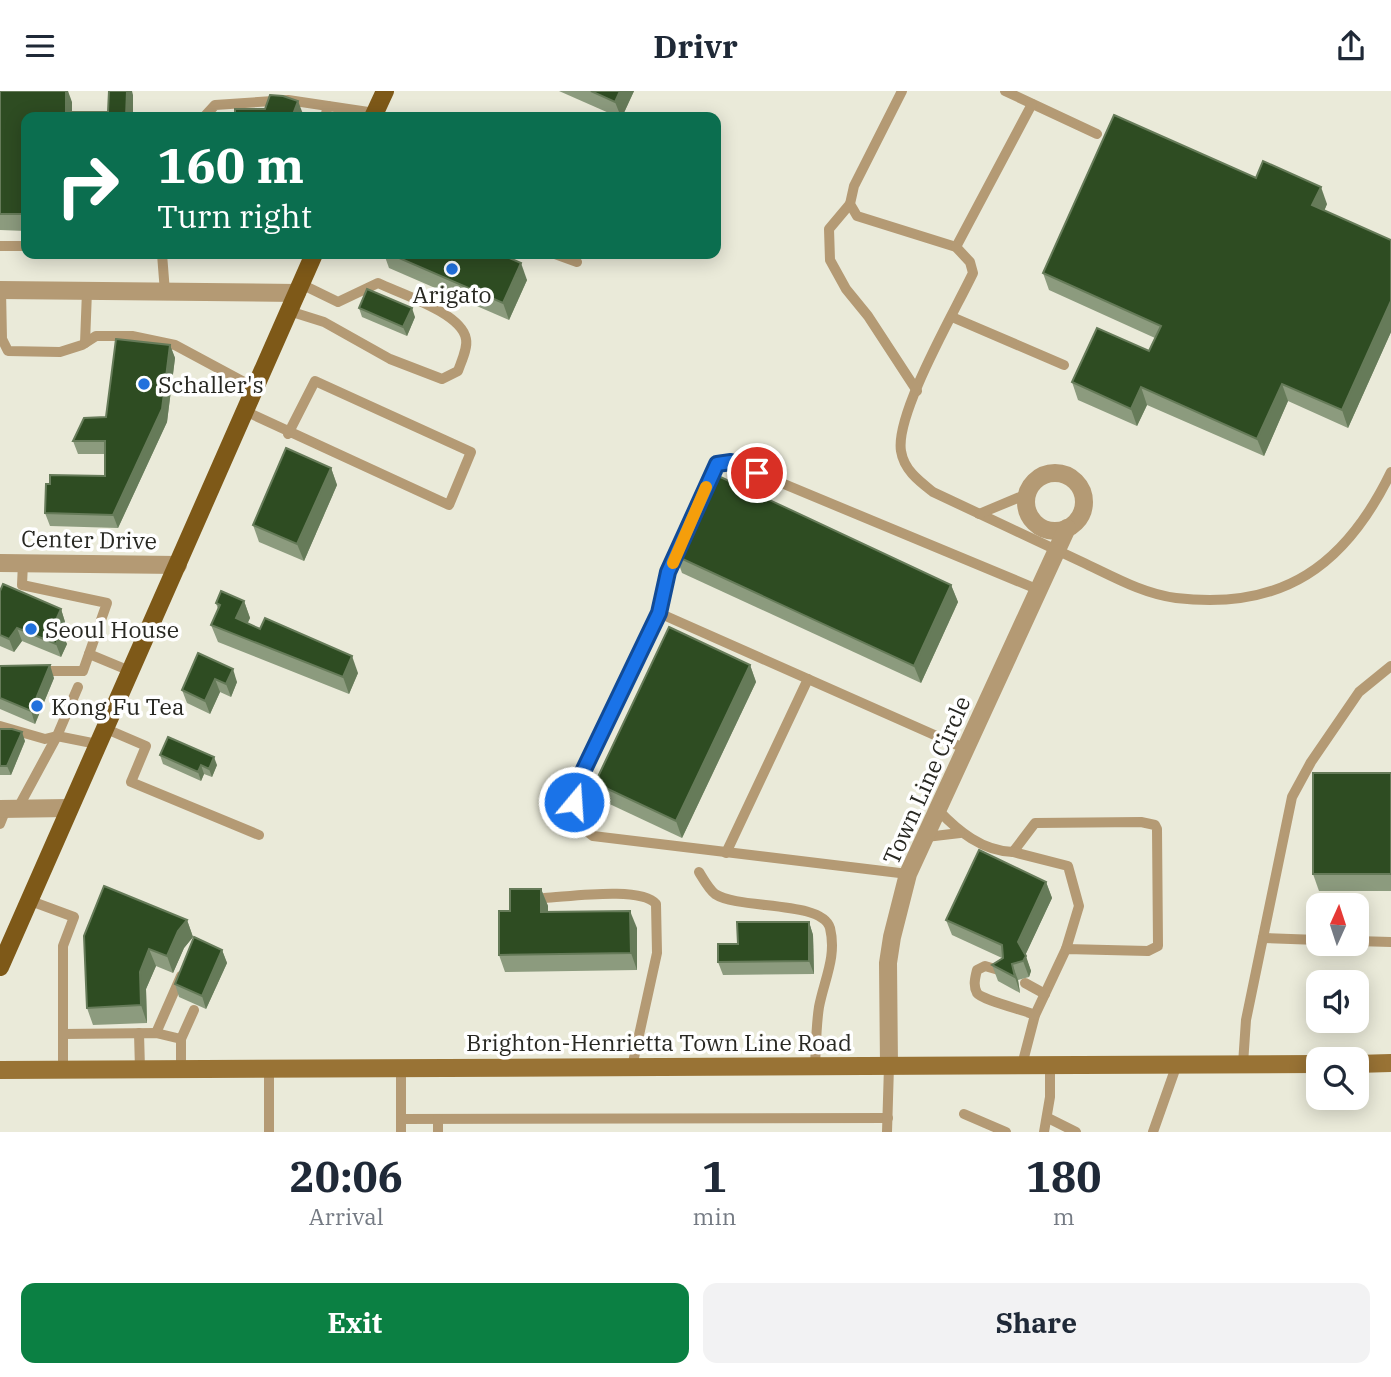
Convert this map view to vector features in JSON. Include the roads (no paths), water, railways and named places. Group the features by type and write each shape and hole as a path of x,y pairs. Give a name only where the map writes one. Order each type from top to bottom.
{"main road":[{"path":"375,112 385,91"},
{"path":"0,967 4,946 28,900 312,259"}],"street":[{"path":"0,290 165,292 299,289"},
{"name":"Town Line Circle","path":"889,1066 888,963 908,874 1067,529 1081,515 1084,506 1080,487 1073,479 1055,473 1045,474 1030,486 1027,494"},
{"path":"1027,494 1028,513 1033,521 1049,530 1067,529"},
{"name":"Center Drive","path":"0,563 178,565"},
{"path":"6,813 68,809"},
{"path":"1369,1064 1391,1063"},
{"name":"Brighton-Henrietta Town Line Road","path":"0,1070 1306,1064"}],"lane":[{"path":"902,91 855,186 850,204 829,229 830,260 846,289 868,316 916,391"},
{"path":"1005,91 1097,134"},
{"path":"209,112 215,105 288,100 359,112"},
{"path":"956,247 1032,104"},
{"path":"326,112 328,106"},
{"path":"850,204 857,216 956,247 970,262 973,273 916,391 900,434 901,453 911,474 933,492 1137,588 1175,598 1216,599 1264,593 1314,573 1344,547 1377,501 1391,472"},
{"path":"0,246 21,246"},
{"path":"162,259 165,292"},
{"path":"569,259 577,262"},
{"path":"289,311 324,322 390,359 442,379 458,371 467,341 461,324 443,313 378,283 338,302 299,289"},
{"path":"0,290 2,339 8,351 60,352 96,336 132,336 175,345 255,388"},
{"path":"85,343 87,291"},
{"path":"952,317 1064,365"},
{"path":"245,411 288,433 449,505 471,452 315,381 288,433"},
{"path":"908,874 593,836 571,819 576,786 659,613 668,572 717,464 731,462 1039,590"},
{"path":"979,514 1027,494"},
{"path":"23,563 22,585 107,603 83,671 27,671"},
{"path":"659,613 966,749"},
{"path":"89,654 130,671"},
{"path":"1243,1064 1246,1020 1292,797 1311,762 1359,692 1391,666"},
{"path":"726,853 807,679"},
{"path":"6,813 57,736 78,687"},
{"path":"0,726 45,739 57,736 101,736 146,746 131,782 259,835"},
{"path":"938,810 960,833 993,849 1068,866 1079,906 1066,950 1035,1015 1023,1065"},
{"path":"1013,852 1035,824 1141,822 1155,825 1158,946 1148,951 1066,950"},
{"path":"926,837 960,833"},
{"path":"699,872 707,886 722,897 812,912 826,920 830,927 831,967 819,1010 815,1066"},
{"path":"544,898 628,894 652,899 656,904 657,953 632,1067"},
{"path":"28,900 75,917 62,946 63,1070"},
{"path":"1263,938 1306,940"},
{"path":"1369,941 1391,942"},
{"path":"156,1033 186,963"},
{"path":"1002,971 985,966 977,970 974,981 977,993 985,999 1012,1005 1035,1015"},
{"path":"1025,983 1045,993"},
{"path":"181,1069 181,1039 194,1010"},
{"path":"139,1033 140,1069"},
{"path":"63,1034 156,1033 181,1039"},
{"path":"1153,1132 1177,1064"},
{"path":"1044,1132 1048,1118 1050,1065"},
{"path":"887,1132 889,1066"},
{"path":"269,1068 269,1132"},
{"path":"401,1068 401,1132"},
{"path":"964,1114 1006,1132"},
{"path":"402,1119 888,1118"},
{"path":"1048,1118 1076,1132"},
{"path":"438,1119 438,1132"}],"place":[{"name":"Arigato","path":"452,269"},
{"name":"Schaller's","path":"144,384"},
{"name":"Seoul House","path":"31,629"},
{"name":"Kong Fu Tea","path":"37,706"}]}
